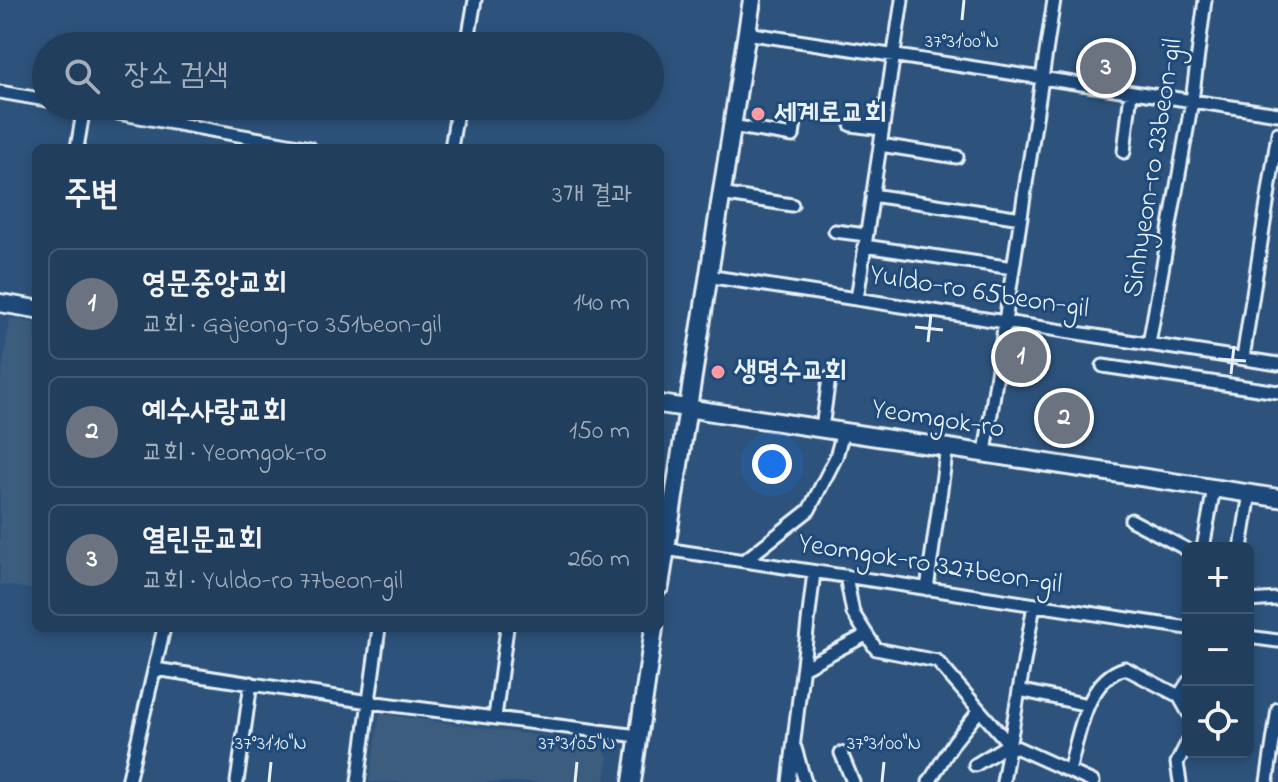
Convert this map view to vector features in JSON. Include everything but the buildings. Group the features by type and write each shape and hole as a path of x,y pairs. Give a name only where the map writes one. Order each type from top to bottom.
{"street":[{"path":"469,32 475,0"},
{"path":"664,556 664,524 686,408 752,0"},
{"path":"857,299 902,0"},
{"path":"985,453 1054,0"},
{"name":"Sinhyeon-ro 23beon-gil","path":"1149,344 1192,101 1205,0"},
{"path":"746,33 1278,114"},
{"path":"0,92 32,98"},
{"path":"1124,152 1131,92"},
{"path":"731,126 793,136 796,114"},
{"path":"77,144 80,120"},
{"path":"157,120 285,144"},
{"path":"452,144 456,120"},
{"path":"851,125 882,129"},
{"path":"1243,358 1278,133"},
{"path":"880,145 957,157"},
{"path":"720,194 792,205"},
{"path":"872,195 1021,218"},
{"path":"835,231 865,241 1013,268"},
{"name":"Yuldo-ro 65beon-gil","path":"707,276 1278,364"},
{"path":"0,303 32,308"},
{"path":"1103,366 1278,392"},
{"path":"822,428 829,378"},
{"name":"Yeomgok-ro","path":"664,405 1214,488 1277,493"},
{"name":"Yeomgok-ro","path":"744,561 809,510 836,457 843,432"},
{"path":"927,589 947,447"},
{"path":"1204,542 1214,488"},
{"path":"1242,542 1250,493"},
{"path":"1131,520 1182,547"},
{"name":"Yeomgok-ro 327beon-gil","path":"665,549 1182,627"},
{"path":"789,782 814,572"},
{"path":"846,576 853,613 876,649 937,661 1009,744 1093,782"},
{"path":"1254,601 1278,599"},
{"path":"1003,782 1034,605"},
{"path":"128,782 163,632"},
{"path":"358,782 378,632"},
{"path":"495,717 506,632"},
{"path":"632,782 653,632"},
{"path":"803,668 866,635"},
{"path":"1254,638 1278,641"},
{"path":"1069,771 1088,705 1109,672 1125,668 1179,696 1182,701"},
{"path":"155,669 369,702 638,736"},
{"path":"237,782 251,683"},
{"path":"1179,696 1185,686"},
{"path":"1019,690 1088,705"},
{"path":"1267,782 1278,709"},
{"path":"929,782 954,742 979,711"},
{"path":"794,743 805,782"},
{"path":"975,765 1009,744"},
{"path":"841,753 853,782"},
{"path":"1180,782 1177,763 1182,753"}],"shaded area":[{"path":"10,319 32,322 32,589 0,584 0,387"},
{"path":"380,714 599,744 608,757 605,782 369,782"}],"place":[{"name":"열린문교회","path":"1106,68"},
{"name":"세계로교회","path":"758,114"},
{"name":"영문중앙교회","path":"1021,357"},
{"name":"생명수교회","path":"718,372"},
{"name":"예수사랑교회","path":"1064,418"}]}
